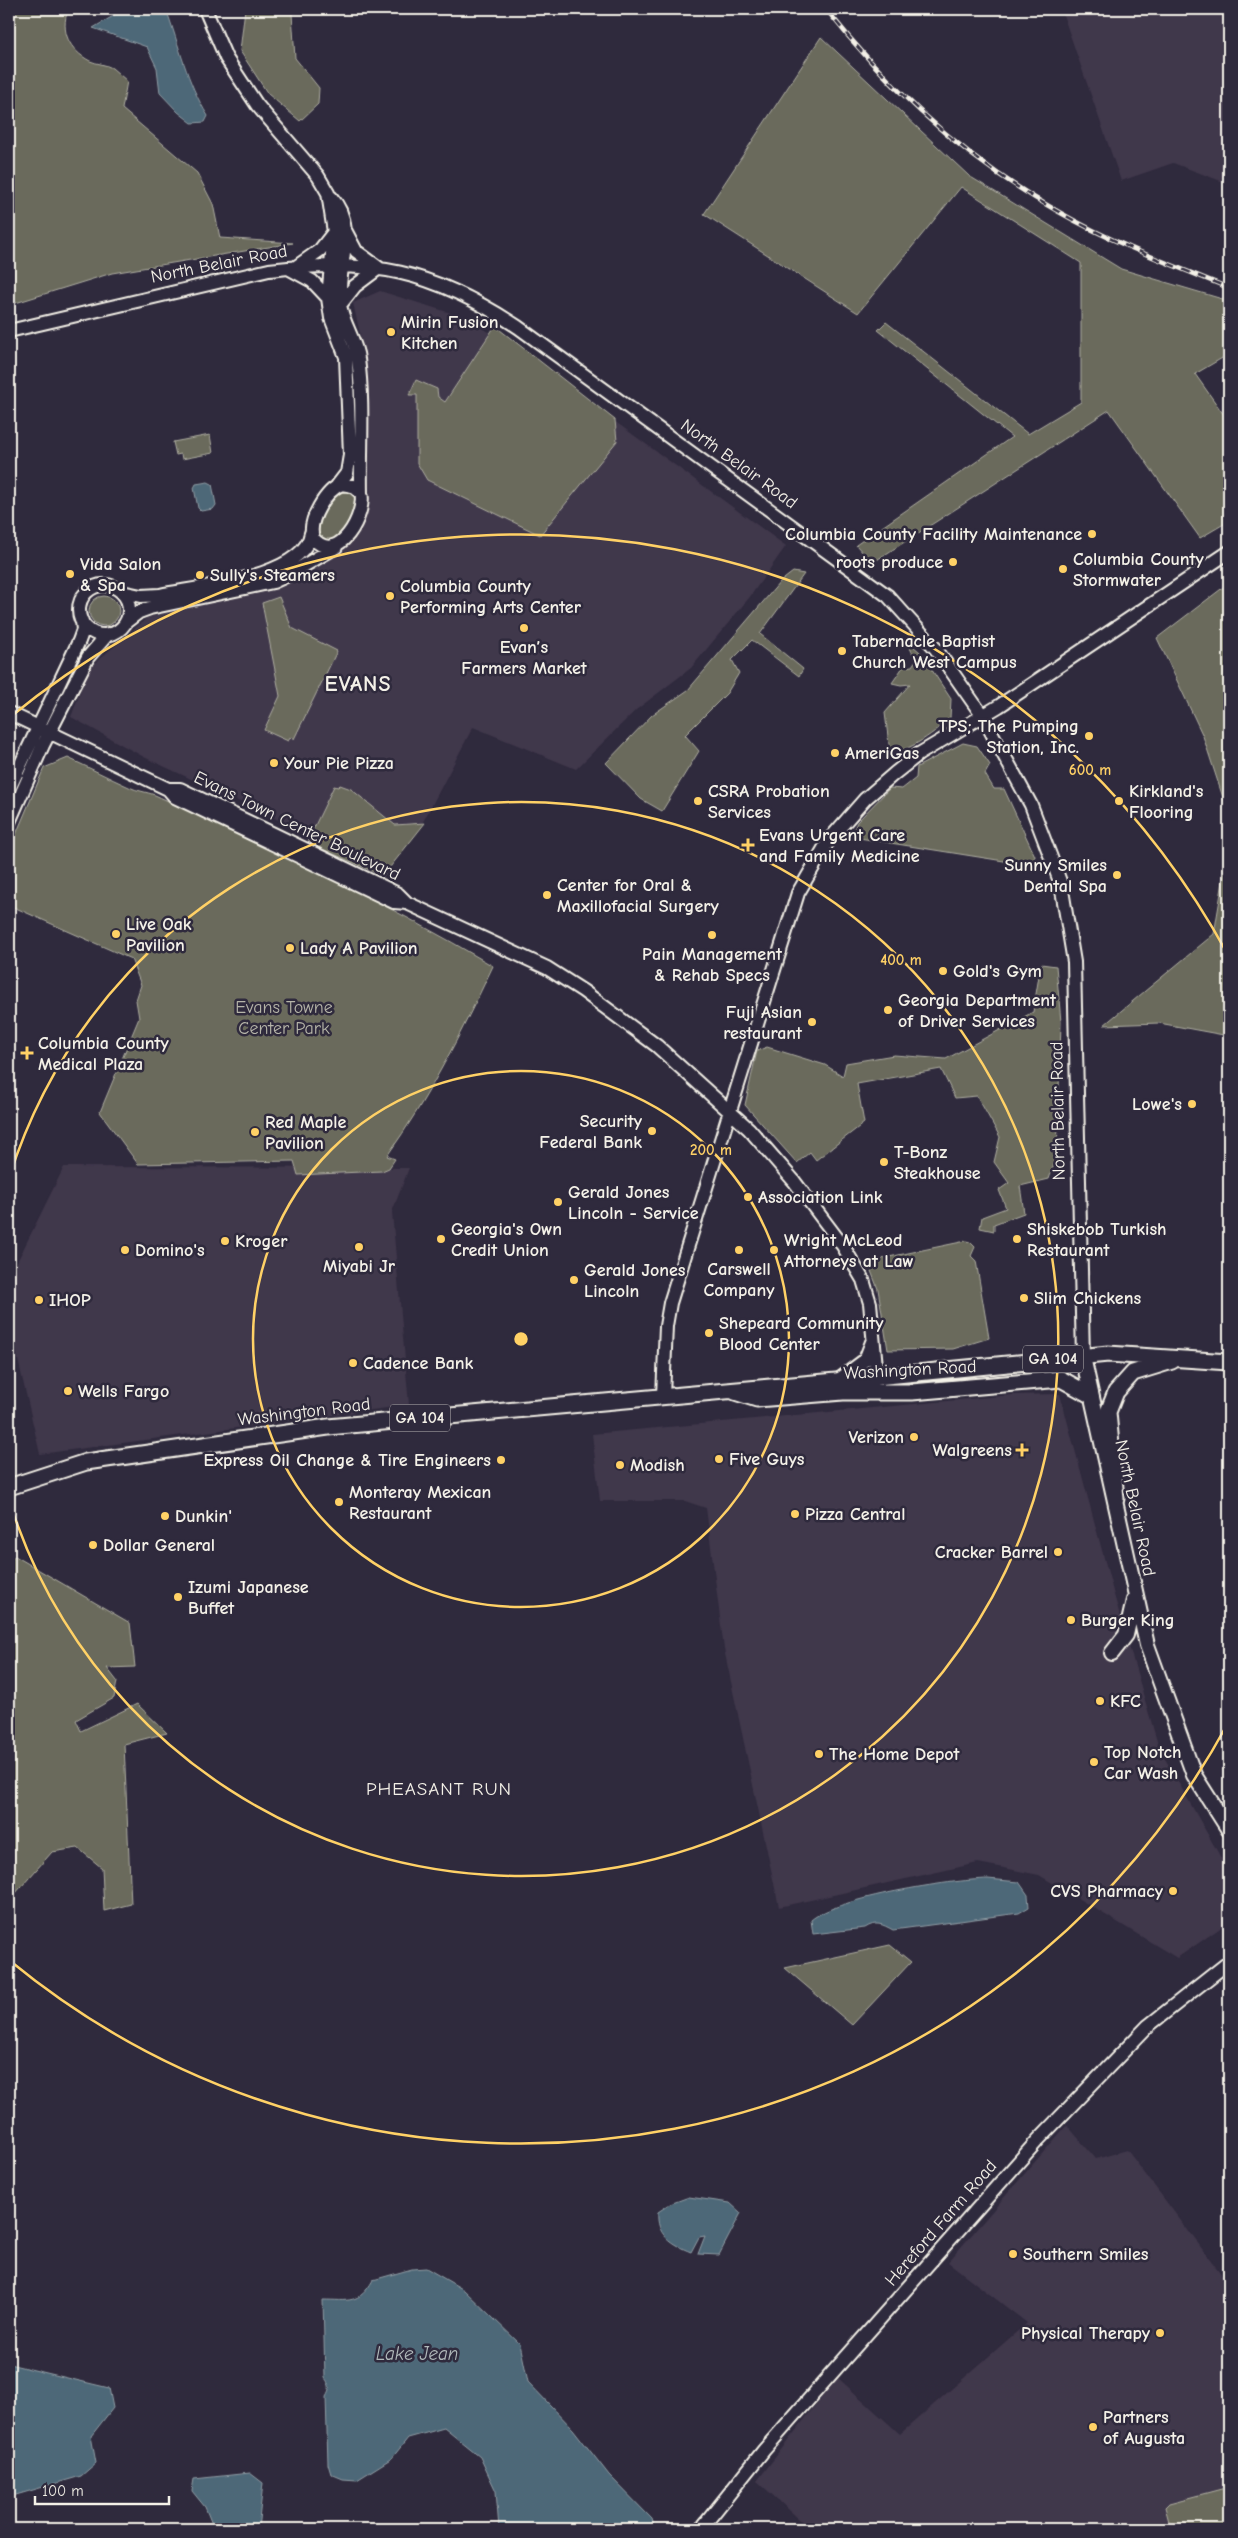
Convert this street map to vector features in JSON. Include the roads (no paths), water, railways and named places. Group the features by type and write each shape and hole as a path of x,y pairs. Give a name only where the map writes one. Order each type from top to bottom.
{"main road":[{"name":"Washington Road","path":"9,1487 86,1462 328,1426 836,1381 1108,1354 1229,1362"},
{"name":"North Belair Road","path":"1083,1357 1147,1645 1194,1775 1229,1830"},
{"path":"1116,1500 1108,1412 1116,1392 1133,1374 1181,1358"},
{"name":"Washington Road","path":"729,1390 757,1400 844,1392 912,1392 1061,1379 1090,1395"},
{"path":"1112,1653 1126,1635 1135,1595"}],"street":[{"path":"205,9 226,58 257,105 318,176 328,193 340,231 356,251 380,268 355,286 340,305"},
{"path":"9,822 79,641 82,621 81,603 89,591 106,585 122,592 141,596 160,595 268,572 301,553 308,545 313,522 330,491 337,486 347,473 350,461 353,380 358,357 340,305 337,266 340,231"},
{"path":"328,298 312,281 292,268 320,250 340,231"},
{"path":"9,789 88,657 108,634 121,628 138,612 150,608 266,584 286,576 336,547 345,538 361,510 363,457 353,380 331,318 328,298 337,266"},
{"name":"North Belair Road","path":"9,330 144,298 292,268 337,266 380,268 415,275 433,281 492,309 888,596 907,615 954,674 982,715 1031,805 1056,866 1074,962 1083,1357"},
{"path":"337,486 348,484 361,493"},
{"path":"311,533 320,545 331,548 336,547"},
{"path":"663,1396 666,1326 670,1303 798,893 829,840 865,799 919,754 999,706 1229,552"},
{"path":"122,592 129,610 126,622"},
{"path":"82,621 93,632 108,634"},
{"name":"Evans Town Center Boulevard","path":"9,712 168,789 180,789 394,902 407,903 547,968 611,1011 657,1046 731,1111 794,1182 843,1246 863,1280 870,1302 877,1377"},
{"path":"836,1381 865,1360 873,1334"},
{"name":"Hereford Farm Road","path":"701,2529 771,2443 1038,2140 1148,2026 1229,1962"}],"water":[{"path":"125,9 166,9 194,90 208,116 205,122 192,123 178,112 160,93 157,68 147,47 93,28"},
{"path":"208,482 212,484 216,505 213,509 201,511 198,508 194,488 196,484"},
{"path":"988,1879 1019,1882 1028,1895 1029,1907 1019,1913 893,1930 876,1924 865,1928 813,1934 811,1920 845,1904 923,1886"},
{"path":"689,2197 730,2203 741,2213 719,2255 698,2254 705,2236 699,2237 691,2252 677,2246 662,2233 659,2227 658,2212 670,2204"},
{"name":"Lake Jean","path":"426,2268 464,2290 520,2344 528,2382 573,2429 609,2475 652,2519 655,2529 499,2529 496,2491 480,2457 444,2428 408,2438 392,2458 357,2480 343,2479 331,2474 328,2464 326,2397 329,2388 325,2378 323,2300 352,2299 363,2294 373,2280 412,2269"},
{"path":"9,2364 109,2388 113,2408 91,2436 96,2463 81,2476 9,2497"},
{"path":"250,2473 263,2483 258,2529 214,2529 205,2507 192,2491 194,2479"}],"railway":[{"path":"826,9 904,96 994,171 1059,212 1100,234 1229,288"}],"place":[{"name":"Mirin Fusion Kitchen","path":"391,332"},
{"name":"Columbia County Facility Maintenance","path":"1092,534"},
{"name":"roots produce","path":"953,562"},
{"name":"Columbia County Stormwater","path":"1063,569"},
{"name":"Vida Salon & Spa","path":"70,574"},
{"name":"Sully's Steamers","path":"200,575"},
{"name":"Columbia County Performing Arts Center","path":"390,596"},
{"name":"Evan’s Farmers Market","path":"524,628"},
{"name":"Tabernacle Baptist Church West Campus","path":"842,651"},
{"name":"TPS; The Pumping Station, Inc.","path":"1089,736"},
{"name":"AmeriGas","path":"835,753"},
{"name":"Your Pie Pizza","path":"274,763"},
{"name":"CSRA Probation Services","path":"698,801"},
{"name":"Kirkland's Flooring","path":"1119,801"},
{"name":"Evans Urgent Care and Family Medicine","path":"748,845"},
{"name":"Sunny Smiles Dental Spa","path":"1117,875"},
{"name":"Center for Oral & Maxillofacial Surgery","path":"547,895"},
{"name":"Live Oak Pavilion","path":"116,934"},
{"name":"Pain Management & Rehab Specs","path":"712,935"},
{"name":"Lady A Pavilion","path":"290,948"},
{"name":"Gold's Gym","path":"943,971"},
{"name":"Georgia Department of Driver Services","path":"888,1010"},
{"name":"Fuji Asian restaurant","path":"812,1022"},
{"name":"Columbia County Medical Plaza","path":"27,1053"},
{"name":"Lowe's","path":"1192,1104"},
{"name":"Security Federal Bank","path":"652,1131"},
{"name":"Red Maple Pavilion","path":"255,1132"},
{"name":"T-Bonz Steakhouse","path":"884,1162"},
{"name":"Association Link","path":"748,1197"},
{"name":"Gerald Jones Lincoln - Service","path":"558,1202"},
{"name":"Georgia's Own Credit Union","path":"441,1239"},
{"name":"Shiskebob Turkish Restaurant","path":"1017,1239"},
{"name":"Kroger","path":"225,1241"},
{"name":"Miyabi Jr","path":"359,1247"},
{"name":"Domino's","path":"125,1250"},
{"name":"Carswell Company","path":"739,1250"},
{"name":"Wright McLeod Attorneys at Law","path":"774,1250"},
{"name":"Gerald Jones Lincoln","path":"574,1280"},
{"name":"Slim Chickens","path":"1024,1298"},
{"name":"IHOP","path":"39,1300"},
{"name":"Shepeard Community Blood Center","path":"709,1333"},
{"name":"Cadence Bank","path":"353,1363"},
{"name":"Wells Fargo","path":"68,1391"},
{"name":"Verizon","path":"914,1437"},
{"name":"Walgreens","path":"1022,1450"},
{"name":"Five Guys","path":"719,1459"},
{"name":"Express Oil Change & Tire Engineers","path":"501,1460"},
{"name":"Modish","path":"620,1465"},
{"name":"Monteray Mexican Restaurant","path":"339,1502"},
{"name":"Pizza Central","path":"795,1514"},
{"name":"Dunkin'","path":"165,1516"},
{"name":"Dollar General","path":"93,1545"},
{"name":"Cracker Barrel","path":"1058,1552"},
{"name":"Izumi Japanese Buffet","path":"178,1597"},
{"name":"Burger King","path":"1071,1620"},
{"name":"KFC","path":"1100,1701"},
{"name":"The Home Depot","path":"819,1754"},
{"name":"Top Notch Car Wash","path":"1094,1762"},
{"name":"CVS Pharmacy","path":"1173,1891"},
{"name":"Southern Smiles","path":"1013,2254"},
{"name":"Physical Therapy","path":"1160,2333"},
{"name":"Partners of Augusta","path":"1093,2427"}],"district":[{"name":"EVANS","path":"358,684"},
{"name":"PHEASANT RUN","path":"439,1789"}],"park label":[{"name":"Evans Towne Center Park","path":"284,1017"}]}
